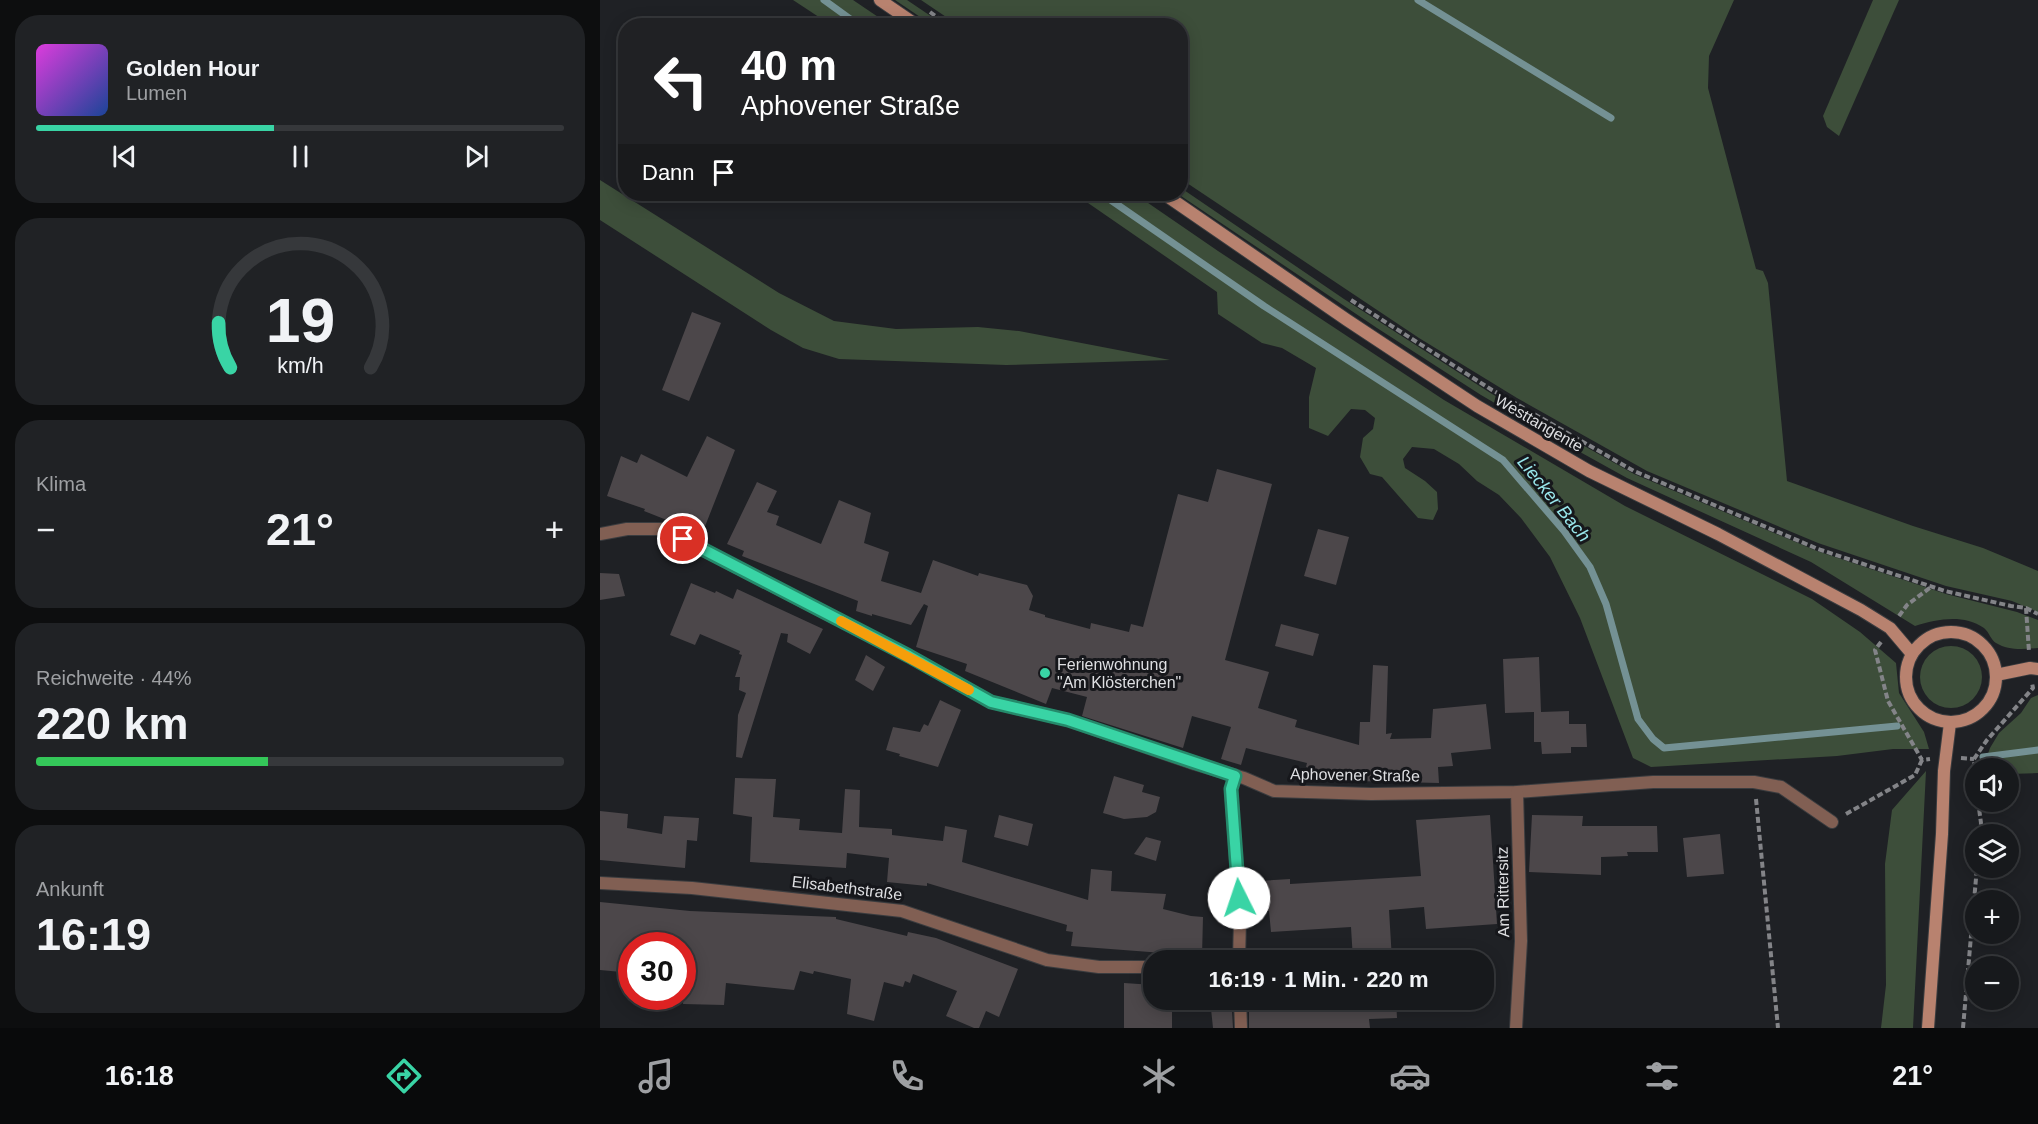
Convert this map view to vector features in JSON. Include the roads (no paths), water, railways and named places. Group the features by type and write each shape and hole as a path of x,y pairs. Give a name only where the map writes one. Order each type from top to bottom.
{"main road":[{"path":"880,0 906,18"},
{"name":"Westtangente","path":"1174,201 1477,406 1589,471 1718,534 1861,610 1890,628 1912,654"},
{"path":"1942,633 1962,633 1979,642 1994,662 1996,675 1995,690 1988,703 1965,721 1950,723 1937,721 1924,715 1908,693 1905,680 1912,654 1930,637 1942,633"},
{"path":"1996,675 2034,669"},
{"path":"1928,1028 1950,723"}],"street":[{"name":"Aphovener Straße","path":"600,534 627,529 663,529 909,656 991,702 1068,720 1275,791 1371,794 1517,792 1653,782 1754,782 1781,787 1832,822"},
{"path":"1235,776 1231,789 1240,919 1239,950"},
{"name":"Am Rittersitz","path":"1516,1028 1521,941 1517,792"},
{"name":"Elisabethstraße","path":"600,883 692,888 902,910 1047,960 1099,967 1143,967"},
{"path":"1240,1010 1241,1028"}],"waterway":[{"name":"Liecker Bach","path":"824,0 849,18"},
{"path":"1418,0 1611,118"},
{"name":"Liecker Bach","path":"1112,201 1264,306 1503,460 1564,531 1590,567 1606,604 1638,719 1653,739 1664,748 1897,726"},
{"name":"Liecker Bach","path":"1983,757 2038,750"}],"place":[{"name":"Ferienwohnung \"Am Klösterchen\"","path":"1045,673"}]}
